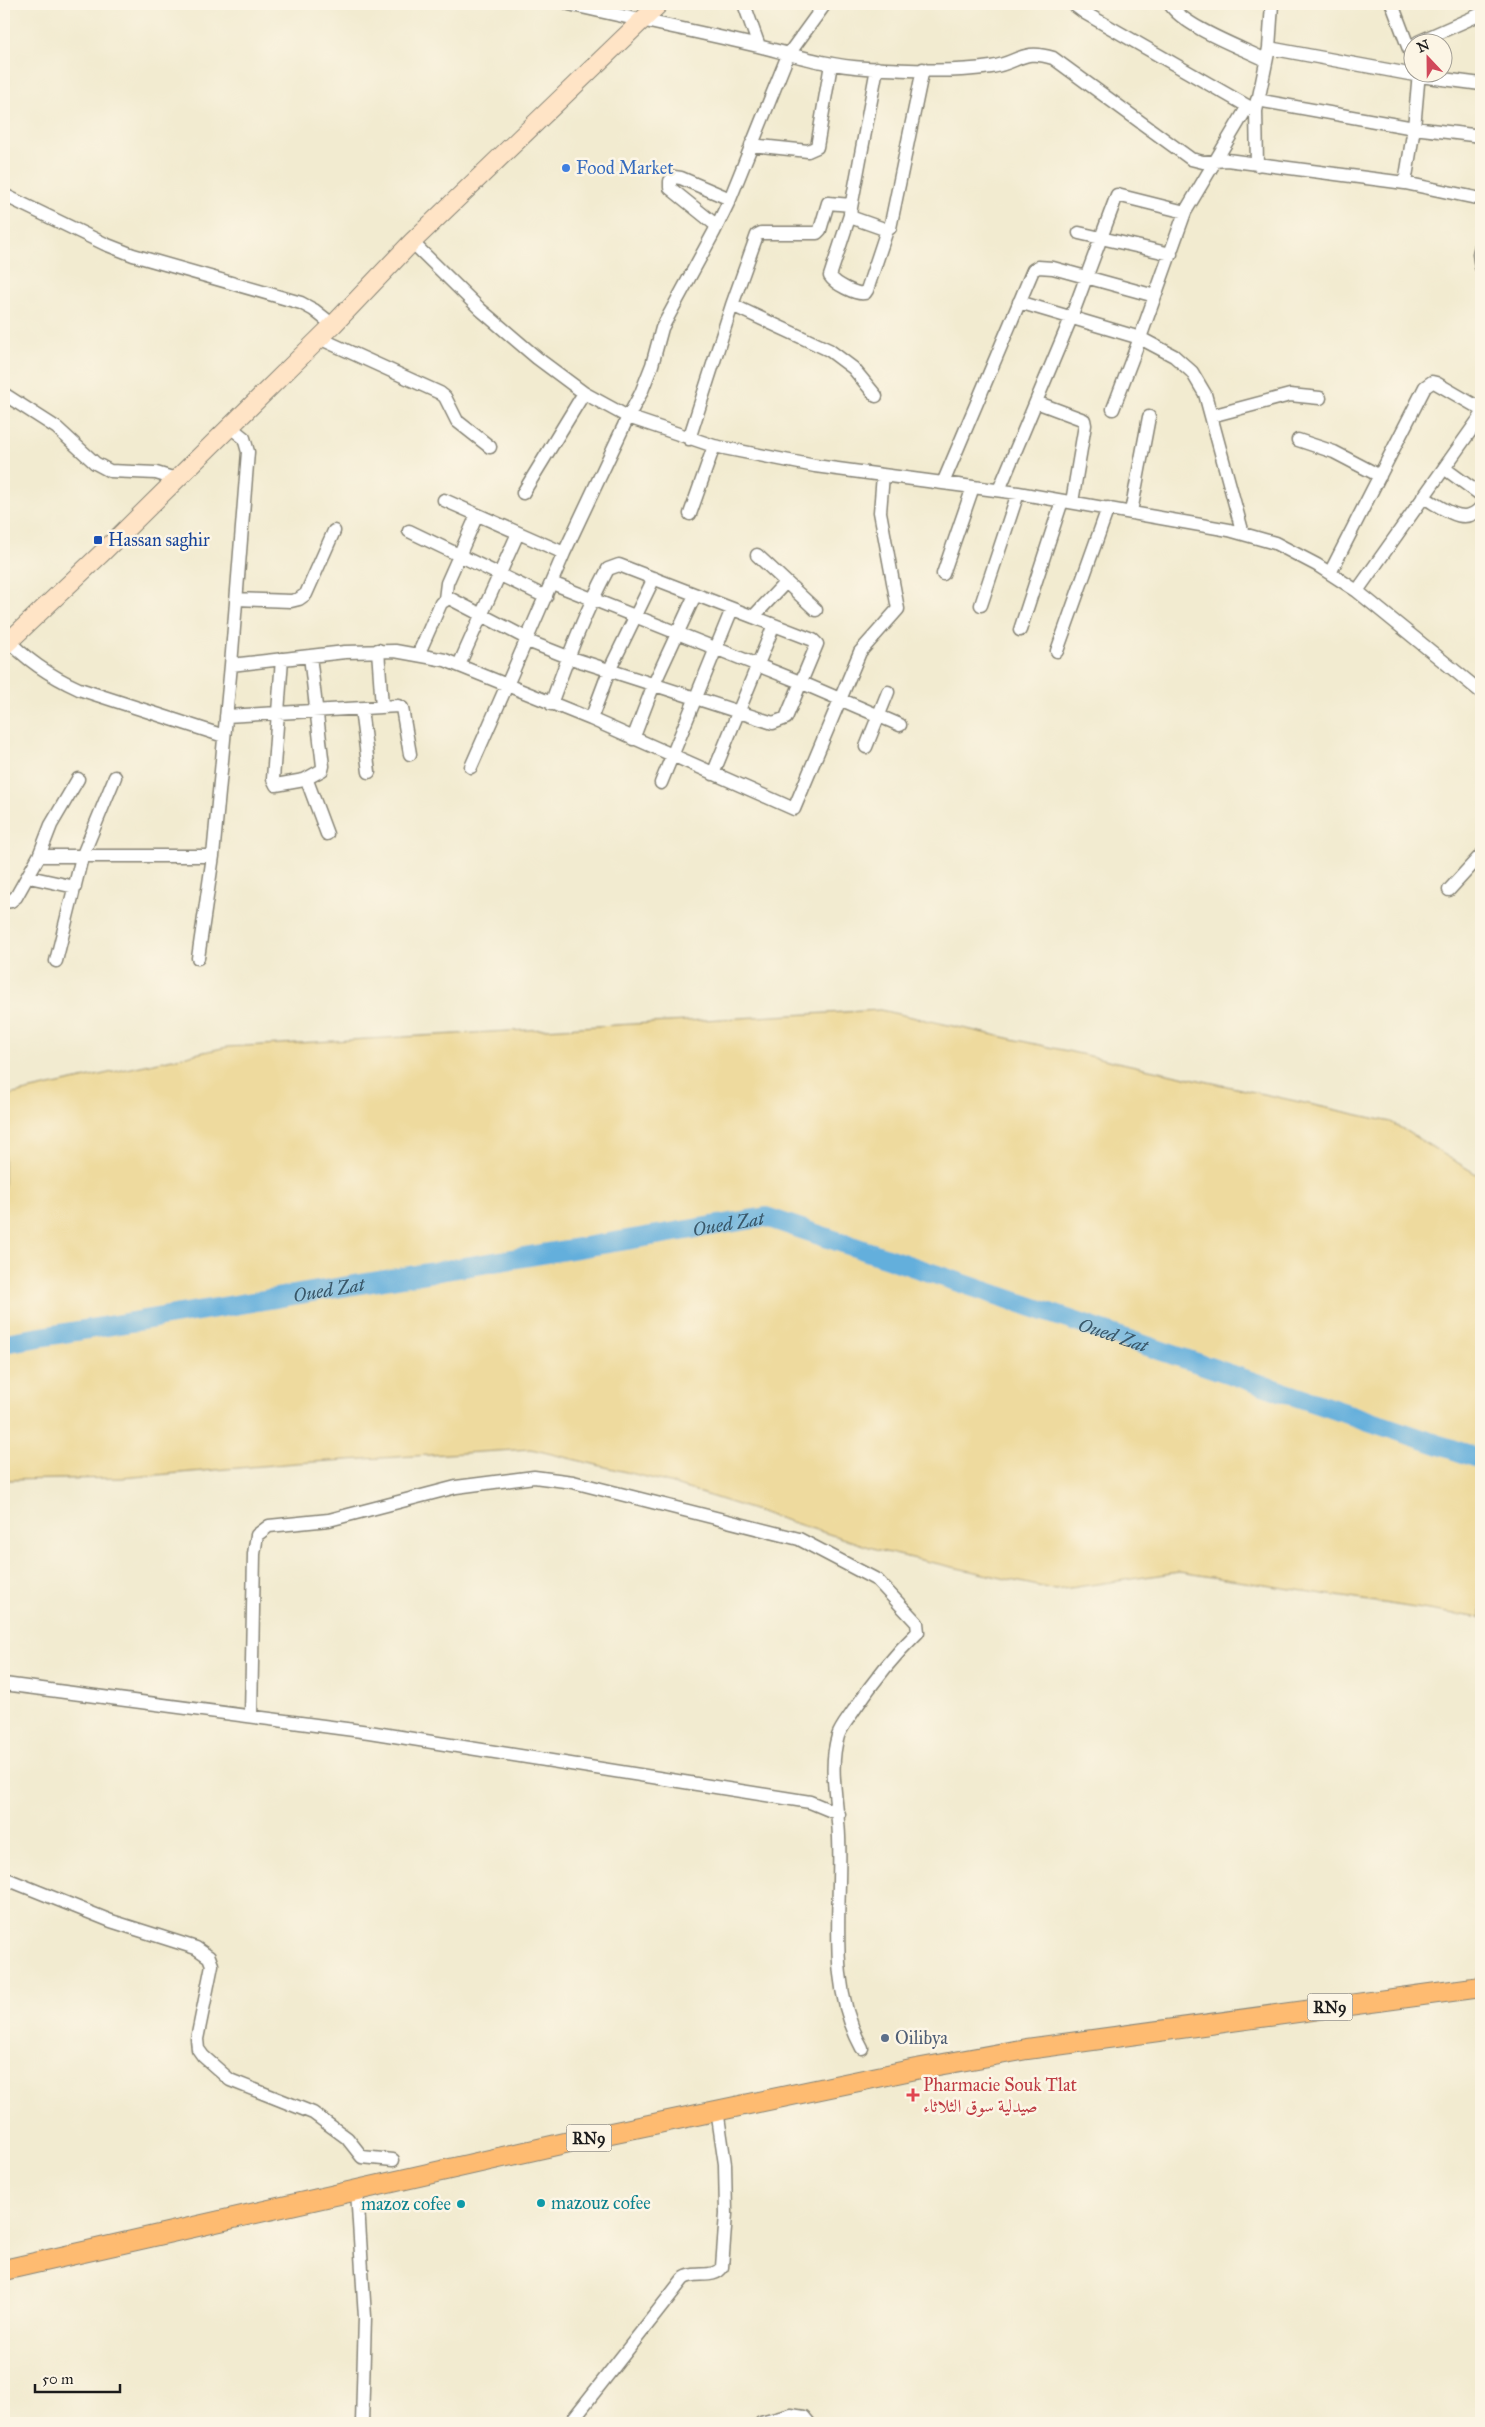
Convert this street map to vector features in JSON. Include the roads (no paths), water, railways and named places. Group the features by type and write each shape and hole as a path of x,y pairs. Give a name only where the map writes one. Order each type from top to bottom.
{"main road":[{"name":"RN9","path":"4,2270 717,2110 916,2068 1027,2049 1481,1986"}],"street":[{"path":"569,4 831,64 923,69 993,66 1024,55 1036,53 1053,58 1191,159 1203,162 1216,160 1405,183 1481,199"},
{"path":"224,736 63,682 5,641 176,479 333,325 412,242 659,4"},
{"path":"744,4 759,46"},
{"path":"472,767 564,553 645,384 662,328 730,199 788,55 825,4"},
{"path":"1072,4 1084,13 1254,106 1481,136"},
{"path":"1258,165 1254,106 1268,54 1272,4"},
{"path":"1392,4 1405,32"},
{"path":"1176,6 1204,30 1268,54 1402,72"},
{"path":"1445,32 1481,14"},
{"path":"751,146 808,151 817,147 831,64"},
{"path":"877,68 850,210 830,276 858,293 865,294 890,228 923,69"},
{"path":"1452,79 1481,84"},
{"path":"1405,183 1414,128 1418,82"},
{"path":"1113,409 1185,212 1216,160 1254,106"},
{"path":"717,226 670,188 670,181 674,177 681,178 730,199"},
{"path":"4,195 112,247 195,274 301,303 314,310 333,325"},
{"path":"999,490 1088,278 1117,195 1185,212"},
{"path":"690,439 732,304 757,235 761,233 817,233 820,230 828,203 850,210 888,230"},
{"path":"1079,232 1171,254"},
{"path":"412,242 481,310 537,358 584,393 628,418 714,446 815,466 999,490 1067,501 1243,534 1275,543 1330,573 1358,591 1479,685"},
{"path":"1481,246 1478,254 1481,267"},
{"path":"943,483 1032,270 1038,267 1053,268 1155,296"},
{"path":"1019,302 1140,338 1174,356 1192,372 1205,394 1243,534"},
{"path":"732,304 830,350 853,368 876,396"},
{"path":"319,338 440,393 445,397 457,421 490,447"},
{"path":"1330,573 1429,384 1436,383 1481,409"},
{"path":"523,493 584,393"},
{"path":"4,394 57,428 76,443 96,463 110,472 156,473 176,479"},
{"path":"1211,416 1290,395 1320,398"},
{"path":"1020,630 1067,501 1085,425 1084,420 1036,402"},
{"path":"1358,591 1481,416"},
{"path":"1131,512 1149,417"},
{"path":"198,958 213,856 248,452 244,438 229,426"},
{"path":"1298,440 1334,452 1380,476"},
{"path":"690,514 714,446"},
{"path":"1444,468 1481,495"},
{"path":"231,665 378,650 418,655 459,665 591,719 794,809 860,652 898,609 880,512 883,475"},
{"path":"943,574 973,487"},
{"path":"982,605 1018,493"},
{"path":"1424,497 1457,515 1467,518 1475,515 1481,507"},
{"path":"444,500 564,553"},
{"path":"1057,651 1108,508"},
{"path":"418,655 441,603 445,599 447,583 477,515"},
{"path":"236,599 291,601 299,599 306,594 334,531"},
{"path":"409,531 546,597"},
{"path":"459,665 518,533"},
{"path":"757,555 816,610"},
{"path":"445,599 449,598 458,602 526,639 568,657 773,723 780,722 786,718 817,646 816,641 619,565 613,566 608,569 592,598 568,657 551,704"},
{"path":"591,719 609,671 654,578"},
{"path":"753,617 786,582"},
{"path":"552,583 800,682 900,726"},
{"path":"633,739 654,684 695,594"},
{"path":"661,783 732,609"},
{"path":"713,774 737,711 774,625"},
{"path":"378,650 382,707"},
{"path":"282,659 273,779 276,785 304,780 322,770 310,656"},
{"path":"866,747 888,692"},
{"path":"226,716 398,706 402,708 410,754"},
{"path":"361,709 369,772"},
{"path":"56,961 82,858 116,777"},
{"path":"4,902 11,901 16,897 29,877 51,825 78,779"},
{"path":"304,780 308,783 327,834"},
{"path":"1449,890 1481,855"},
{"path":"39,856 82,858 213,856"},
{"path":"29,877 75,887"},
{"path":"251,1716 254,1554 257,1535 269,1526 330,1520 456,1487 534,1477 573,1482 799,1539 877,1580 917,1622 918,1632 892,1656 838,1734 832,1766 838,1814 838,1965 852,2030 862,2048"},
{"path":"4,1684 369,1732 801,1800 838,1814"},
{"path":"4,1878 111,1921 196,1948 209,1957 212,1965 197,2039 198,2049 203,2056 230,2080 313,2113 347,2138 362,2157 393,2160"},
{"path":"570,2423 683,2279 690,2275 712,2274 722,2267 725,2220 725,2164 717,2110"},
{"path":"357,2190 365,2318 362,2423"},
{"path":"761,2423 790,2415 804,2417 809,2423"}],"waterway":[{"name":"Oued Zat","path":"4,1343 766,1217 1481,1459"}],"place":[{"name":"Food Market","path":"566,168"},
{"name":"Hassan saghir","path":"98,540"},
{"name":"Oilibya","path":"885,2038"},
{"name":"Pharmacie Souk Tlat صيدلية سوق الثلاثاء","path":"913,2095"},
{"name":"mazouz cofee","path":"541,2203"},
{"name":"mazoz cofee","path":"461,2204"}]}
